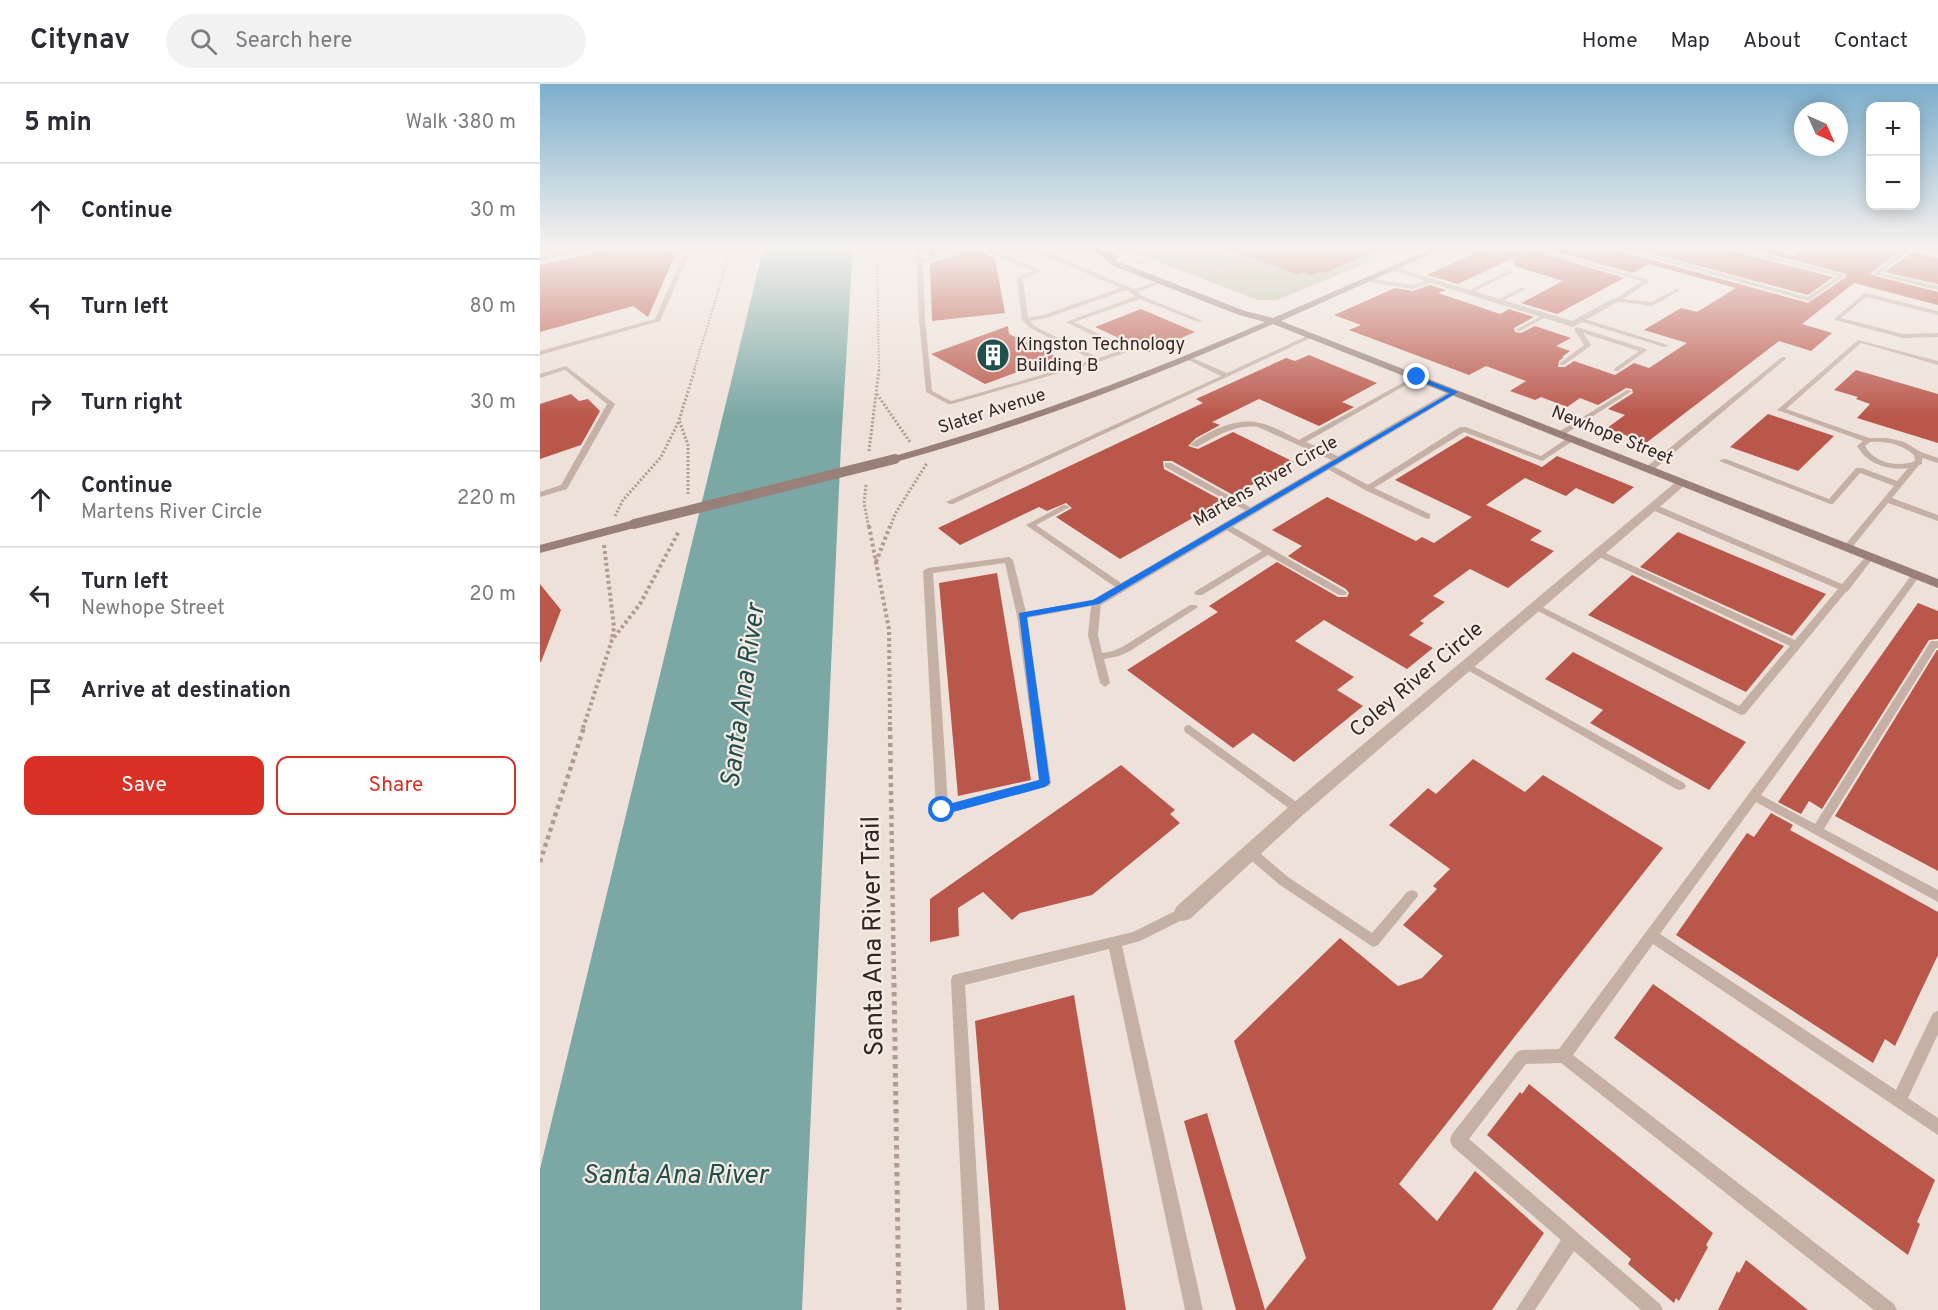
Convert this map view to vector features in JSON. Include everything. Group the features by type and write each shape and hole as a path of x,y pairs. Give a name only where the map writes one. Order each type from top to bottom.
{"street":[{"name":"Newhope Street","path":"1216,303 1242,314 1273,321 1938,584"},
{"name":"Newhope Street","path":"1245,303 1254,307 1273,321"},
{"name":"Slater Avenue","path":"540,549 937,448 1075,404 1313,303"},
{"path":"1505,303 1577,324 1612,303"},
{"name":"Martens River Circle","path":"1096,602 1455,392"},
{"name":"Coley River Circle","path":"1184,913 1298,809 1681,483"}],"lane":[{"path":"540,354 658,320 665,303"},
{"path":"921,303 929,392 950,403 1128,350 1069,322 1122,303"},
{"path":"1023,303 1025,320 1032,327 1099,360"},
{"path":"1025,320 1044,317 1083,303"},
{"path":"1156,303 1200,321"},
{"path":"1855,303 1837,319 1903,336 1938,335"},
{"path":"1898,303 1938,313"},
{"path":"1518,330 1545,316"},
{"path":"1577,324 1666,346"},
{"path":"1562,364 1588,345 1577,324"},
{"path":"1577,324 1644,350 1616,370"},
{"path":"950,502 1311,336"},
{"path":"1938,363 1860,341 1781,410 1868,440 1895,442 1938,461"},
{"path":"1186,357 1227,376"},
{"path":"1648,470 1784,358"},
{"path":"540,376 567,368 611,404 564,487 540,495"},
{"path":"1299,443 1417,377"},
{"path":"1559,434 1629,391"},
{"path":"1194,445 1232,426 1248,422 1260,425 1339,460"},
{"path":"1368,488 1463,429 1542,459 1572,439"},
{"path":"1868,440 1863,442 1862,450 1872,459 1890,465 1915,465"},
{"path":"1847,548 1898,484 1920,462 1918,454"},
{"path":"1723,461 1830,502 1859,470 1898,484"},
{"path":"1168,465 1253,510"},
{"path":"1328,467 1427,516"},
{"path":"1886,499 1938,518"},
{"path":"1066,507 1030,525 1121,587"},
{"path":"1653,507 1845,589"},
{"path":"1226,526 1342,593"},
{"path":"1200,593 1268,551"},
{"path":"1598,554 1797,645"},
{"path":"1535,607 1741,711 1870,557"},
{"path":"1009,560 1022,615 1045,783 942,810 928,571 1009,560"},
{"path":"1563,1056 1916,575"},
{"path":"1022,615 1096,602 1093,635 1105,683"},
{"path":"1098,657 1126,649 1193,607"},
{"path":"1817,831 1934,643 1938,645"},
{"path":"1466,665 1680,786"},
{"path":"1189,729 1298,809"},
{"path":"1754,796 1938,896"},
{"path":"1250,852 1284,882 1373,941 1412,896"},
{"path":"976,1310 958,980 1136,937 1184,913"},
{"path":"1651,935 1938,1127"},
{"path":"1114,941 1194,1310"},
{"path":"1899,1101 1938,1018"},
{"path":"1654,1310 1458,1140 1522,1057 1563,1056 1888,1310"},
{"path":"1525,1310 1572,1239"}],"path":[{"path":"540,862 612,640 614,627 603,550 608,531 623,500 661,457 679,420 715,303"},
{"path":"869,452 879,380 878,303"},
{"path":"877,393 917,454"},
{"path":"679,420 688,445 688,494"},
{"path":"876,563 895,514 937,448"},
{"name":"Santa Ana River Trail","path":"866,485 864,503 889,629 899,1310"},
{"path":"612,640 640,604 679,531"}],"water":[{"name":"Santa Ana River","path":"750,303 850,303 841,445 802,1310 540,1310 540,1169"}],"building":[{"path":"540,303 654,303 648,317 633,306 540,332"},
{"path":"931,303 1003,303 1005,313 932,321"},
{"path":"1361,303 1468,303 1500,314 1509,309 1534,317 1514,328 1515,332 1521,333 1535,326 1571,338 1556,346 1570,351 1559,361 1558,367 1565,367 1574,361 1615,375 1634,363 1649,368 1687,343 1644,330 1681,308 1697,312 1711,303 1828,303 1802,324 1832,333 1811,351 1779,341 1646,443 1607,428 1625,415 1608,409 1633,393 1632,389 1626,388 1598,405 1580,398 1567,407 1541,397 1535,400 1510,391 1526,381 1486,366 1469,375 1349,330 1361,325 1334,315"},
{"path":"1522,303 1577,303 1557,314"},
{"path":"1141,309 1195,332 1149,352 1095,327"},
{"name":"Kingston Technology Building B","path":"1008,326 1009,334 1057,357 985,384 931,354"},
{"path":"1309,355 1377,383 1342,402 1354,407 1319,426 1259,399 1212,422 1220,425 1196,438 1188,446 1198,449 1233,432 1294,462 1233,495 1172,461 1163,461 1164,469 1223,501 1120,559 1056,517 1072,508 1066,503 1047,511 1039,507 960,545 938,528 1203,403 1196,399 1286,358 1295,361"},
{"path":"1856,370 1938,394 1938,443 1857,418 1870,404 1856,399 1858,397 1834,390"},
{"path":"571,394 579,401 588,399 600,411 581,445 540,459 540,404"},
{"path":"1768,414 1834,436 1798,471 1730,447"},
{"path":"1467,436 1542,467 1557,456 1634,487 1613,504 1576,488 1566,496 1525,478 1486,505 1542,531 1530,540 1554,551 1508,588 1470,569 1433,596 1445,602 1420,621 1424,623 1409,635 1433,648 1407,669 1324,620 1295,641 1354,677 1337,690 1363,706 1294,762 1253,733 1233,748 1127,670 1218,612 1209,606 1277,562 1338,597 1347,597 1349,593 1346,589 1288,556 1302,546 1272,530 1327,497 1416,541 1422,537 1434,543 1472,517 1395,480"},
{"path":"1678,532 1826,594 1792,636 1640,567"},
{"path":"997,573 1031,780 958,796 939,583"},
{"path":"1632,575 1784,646 1746,692 1588,615"},
{"path":"540,584 561,610 541,662 540,662"},
{"path":"1918,603 1938,611 1938,639 1929,640 1822,809 1809,801 1801,814 1778,802"},
{"path":"1938,650 1938,871 1835,816"},
{"path":"1573,652 1746,742 1709,790 1590,723 1603,710 1545,679"},
{"path":"1473,759 1525,792 1543,775 1663,848 1399,1184 1437,1221 1475,1171 1544,1233 1492,1310 1265,1310 1306,1258 1234,1041 1340,938 1398,986 1422,978 1443,956 1403,925 1437,889 1433,886 1450,869 1389,825 1428,788 1436,794"},
{"path":"1121,765 1175,810 1170,814 1180,823 1092,895 1020,913 1012,920 983,892 958,908 959,936 930,942 930,899"},
{"path":"1771,813 1793,825 1790,830 1938,912 1938,955 1895,1046 1885,1039 1873,1063 1676,935 1747,833 1754,837"},
{"path":"1653,984 1935,1180 1917,1222 1920,1224 1908,1255 1614,1038"},
{"path":"1074,995 1126,1310 999,1310 975,1021"},
{"path":"1529,1084 1713,1233 1679,1301 1676,1298 1674,1303 1628,1264 1631,1259 1487,1135 1520,1092 1522,1094"},
{"path":"1207,1113 1265,1310 1236,1310 1184,1121"},
{"path":"1746,1260 1808,1310 1718,1310 1737,1271 1739,1273"}],"place":[{"name":"Kingston Technology Building B","path":"993,355"}],"route":[{"path":"942,810 1045,783 1022,615 1096,602 1455,392 1417,377"}]}
